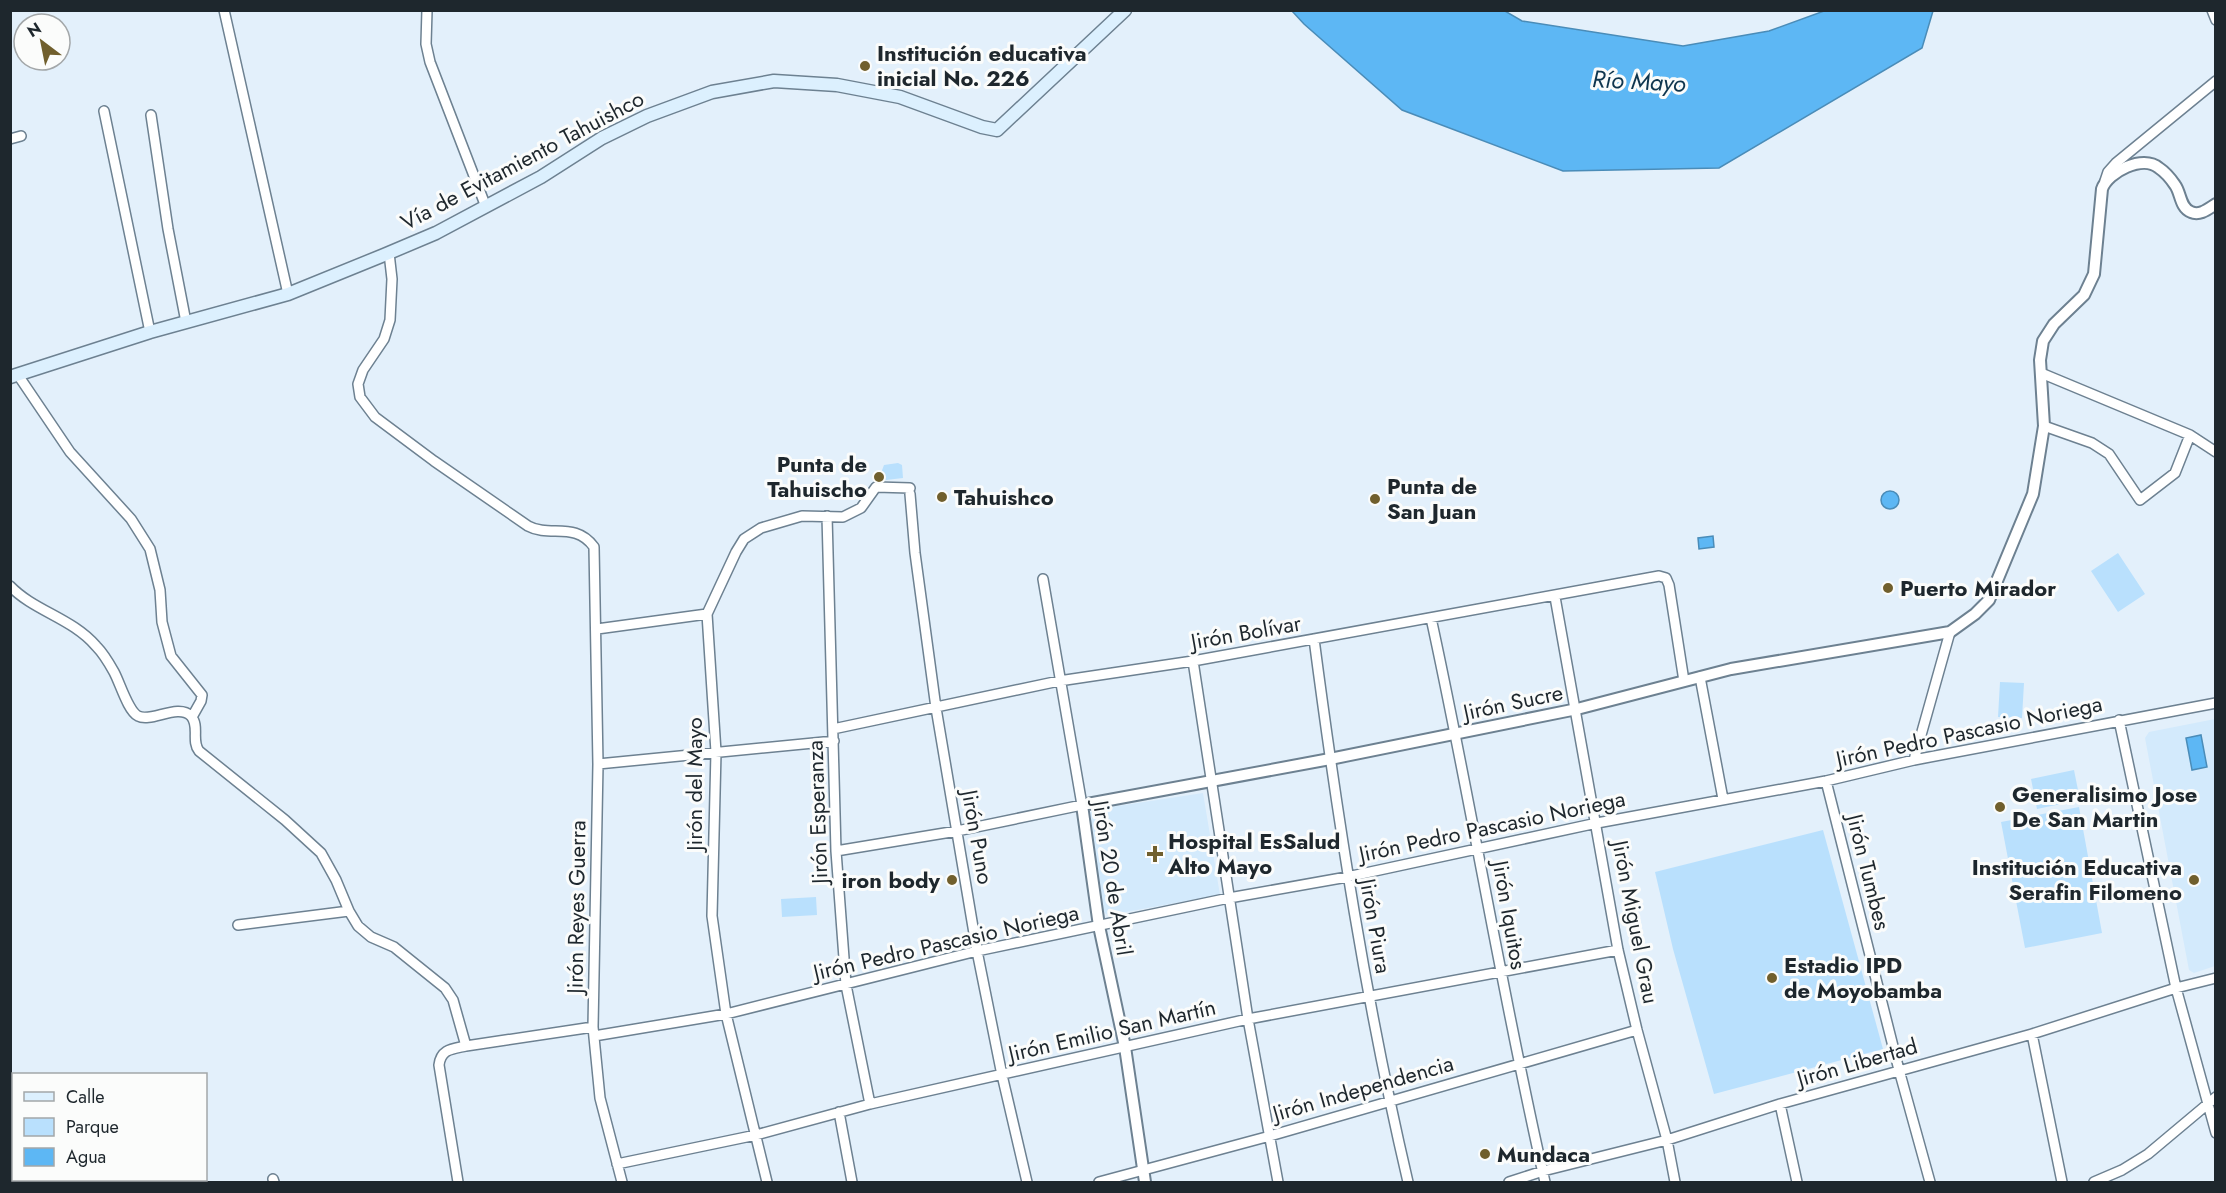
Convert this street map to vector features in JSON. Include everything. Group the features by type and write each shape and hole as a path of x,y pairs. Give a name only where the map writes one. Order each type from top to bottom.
{"main road":[{"name":"Vía de Evitamiento Tahuishco","path":"14,376 150,332 288,294 389,253 436,233 486,207 541,177 602,138 647,116 712,92 774,81 837,85 900,97 982,127 997,130 1125,10"}],"street":[{"path":"224,10 288,294"},
{"path":"427,10 426,44 430,62 465,159 486,207"},
{"path":"2212,10 2216,20"},
{"path":"1914,760 1950,632 1975,614 1989,600 2033,494 2044,426 2040,360 2043,341 2054,324 2084,295 2094,274 2102,189 2108,172 2216,81"},
{"path":"104,111 150,332"},
{"path":"151,116 168,230 186,322"},
{"path":"10,139 21,136"},
{"path":"2105,181 2131,164 2146,162 2158,166 2176,186 2185,208 2193,213 2202,213 2216,204"},
{"name":"Jirón Reyes Guerra","path":"389,253 392,286 390,320 384,339 363,370 358,384 360,397 375,417 528,526 539,530 573,531 590,540 594,547 598,764 593,1031 600,1098 622,1182"},
{"path":"2041,373 2190,435 2216,452"},
{"path":"14,376 70,452 131,519 150,549 160,590 162,622 171,656 202,695 192,717"},
{"path":"2044,426 2092,443 2109,454 2140,500 2175,473 2190,435"},
{"name":"Jirón Puno","path":"876,487 910,491 915,553 936,708 977,951 1027,1182"},
{"name":"Jirón del Mayo","path":"767,1182 726,1014 712,916 716,752 707,615 744,539 761,528 802,516 843,517 861,508 876,487"},
{"name":"Jirón Esperanza","path":"827,516 836,850 846,985 870,1104"},
{"name":"Jirón Bolívar","path":"833,729 1059,681 1193,661 1555,597 1659,576 1666,578 1669,585 1684,681"},
{"name":"Jirón 20 de Abril","path":"1043,579 1082,805 1100,926 1125,1047 1143,1177"},
{"path":"10,586 21,598 62,618 96,645 114,672 131,708 138,716 183,712 192,717 196,727 196,748 285,820 321,853 358,926 371,937 394,947 445,987 453,1000 466,1046"},
{"name":"Jirón Miguel Grau","path":"1555,597 1618,950 1667,1140 1675,1182"},
{"path":"597,628 707,615"},
{"name":"Jirón Iquitos","path":"1431,618 1479,849 1500,972 1545,1182"},
{"name":"Jirón Sucre","path":"1082,805 1212,782 1576,709 1731,669 1950,632"},
{"name":"Jirón Piura","path":"1314,639 1347,877 1389,1101 1408,1182"},
{"path":"1193,661 1248,1019 1278,1182"},
{"path":"1700,677 1723,799"},
{"name":"Jirón Pedro Pascasio Noriega","path":"458,1182 439,1065 440,1056 447,1050 726,1014 977,951 1229,898 1347,877 1597,823 1826,781 1914,760 2216,703"},
{"path":"2119,720 2176,988 2206,1104 2216,1133"},
{"path":"598,764 834,741"},
{"name":"Jirón Tumbes","path":"1826,781 1899,1070 1930,1182"},
{"path":"836,850 957,831 1082,805"},
{"path":"237,925 349,911"},
{"name":"Jirón Emilio San Martín","path":"617,1164 756,1135 870,1104 1248,1019 1618,950"},
{"name":"Jirón Libertad","path":"1509,1182 1543,1171 1667,1140 1780,1104 2032,1034 2176,988 2216,978"},
{"name":"Jirón Independencia","path":"1099,1182 1143,1177 1270,1136 1637,1030"},
{"path":"2032,1034 2062,1182"},
{"path":"2094,1182 2122,1170 2148,1154 2216,1097"},
{"path":"1780,1104 1797,1182"},
{"path":"839,1112 852,1182"}],"shaded area":[{"name":"Institución Educativa Serafin Filomeno","path":"2215,719 2215,966 2194,973 2189,970 2145,738 2149,732"},
{"name":"Hospital EsSalud Alto Mayo","path":"1203,793 1220,895 1106,914 1103,911 1090,813 1092,810"}],"green space":[{"path":"898,463 902,465 903,478 878,481 884,465"},
{"path":"2118,553 2145,594 2118,612 2091,571"},
{"path":"2000,682 2024,683 2022,718 1998,717"},
{"path":"2074,770 2080,800 2037,809 2031,779"},
{"path":"2079,807 2102,933 2025,948 2001,822"},
{"name":"Estadio IPD de Moyobamba","path":"1823,830 1883,1049 1714,1094 1673,949 1655,872"},
{"path":"816,897 817,915 782,917 781,899"}],"water":[{"name":"Río Mayo","path":"1292,11 1505,11 1522,21 1683,46 1769,31 1824,11 1933,11 1922,48 1719,168 1563,171 1402,110"},
{"path":"1890,491 1896,494 1899,500 1896,506 1890,509 1884,506 1881,500 1884,494"},
{"path":"1713,536 1714,547 1699,549 1698,538"},
{"path":"2201,735 2207,767 2192,770 2186,738"}],"place":[{"name":"Institución educativa inicial No. 226","path":"865,66"},
{"name":"Punta de Tahuischo","path":"879,477"},
{"name":"Tahuishco","path":"942,497"},
{"name":"Punta de San Juan","path":"1375,499"},
{"name":"Puerto Mirador","path":"1888,588"},
{"name":"Generalisimo Jose De San Martin","path":"2000,807"},
{"name":"Hospital EsSalud Alto Mayo","path":"1155,854"},
{"name":"iron body","path":"952,880"},
{"name":"Institución Educativa Serafin Filomeno","path":"2194,880"},
{"name":"Estadio IPD de Moyobamba","path":"1772,978"},
{"name":"Mundaca","path":"1485,1154"}]}
